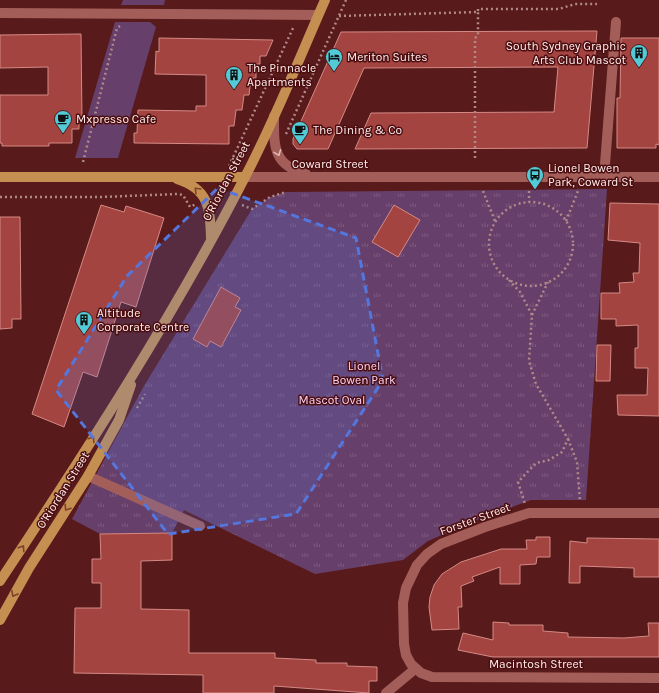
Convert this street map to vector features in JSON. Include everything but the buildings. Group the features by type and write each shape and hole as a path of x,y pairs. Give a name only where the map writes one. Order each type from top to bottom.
{"main road":[{"name":"O'Riordan Street","path":"0,581 137,368 211,239 245,177 325,0"},
{"path":"169,176 190,184 203,195 210,214 211,239"},
{"name":"Coward Street","path":"0,177 245,177"},
{"name":"O'Riordan Street","path":"0,620 29,568 88,476 119,420 137,368"}],"street":[{"path":"0,13 318,15"},
{"path":"604,177 616,22"},
{"path":"274,114 275,144 280,159 296,171 317,177"},
{"name":"Coward Street","path":"245,177 659,177"},
{"path":"88,476 200,526"},
{"name":"Forster Street","path":"415,669 406,655 404,644 403,603 406,588 417,565 427,554 441,544 485,527 529,513 659,513"},
{"path":"386,693 415,669"},
{"name":"Macintosh Street","path":"415,669 432,677 444,678 659,678"}],"path":[{"path":"286,136 346,0"},
{"path":"339,16 478,12 478,9 559,9 575,4 598,4"},
{"path":"475,158 475,38 478,35 478,12"},
{"path":"83,162 117,28 127,21 130,13"},
{"path":"232,159 300,14"},
{"path":"483,191 495,221"},
{"path":"566,221 578,191"},
{"path":"252,209 270,197 286,192"},
{"path":"529,192 529,202"},
{"path":"0,197 101,197 178,194 183,195 190,207"},
{"path":"509,280 522,285 535,286 548,282 560,274 569,262 573,248 572,234 566,221 556,210 543,204 529,202 516,204 504,211 495,221 489,240 492,260 499,272 520,292 532,315"},
{"path":"548,282 532,315 529,361 536,384 568,438 577,462 581,514"},
{"path":"134,414 145,394"},
{"path":"529,513 521,497 518,482 536,463 549,460 562,452 568,438"}],"highlighted area":[{"path":"218,188 356,238 383,380 296,514 168,534 56,390 127,276"}],"green space":[{"path":"123,0 165,0 164,5 121,5"},
{"path":"115,22 150,22 156,27 118,158 75,158"},
{"name":"Lionel Bowen Park","path":"607,189 586,500 531,500 474,521 428,541 403,560 315,574 184,510 172,533 100,534 72,519 144,386 252,209 270,197 286,192"}],"place":[{"name":"South Sydney Graphic Arts Club Mascot","path":"639,68"},
{"name":"Meriton Suites","path":"334,72"},
{"name":"The Pinnacle Apartments","path":"234,90"},
{"name":"Mxpresso Cafe","path":"63,134"},
{"name":"The Dining & Co","path":"300,145"},
{"name":"Lionel Bowen Park, Coward St","path":"535,190"},
{"name":"Altitude Corporate Centre","path":"84,335"}],"park label":[{"name":"Mascot Oval","path":"332,400"}]}
